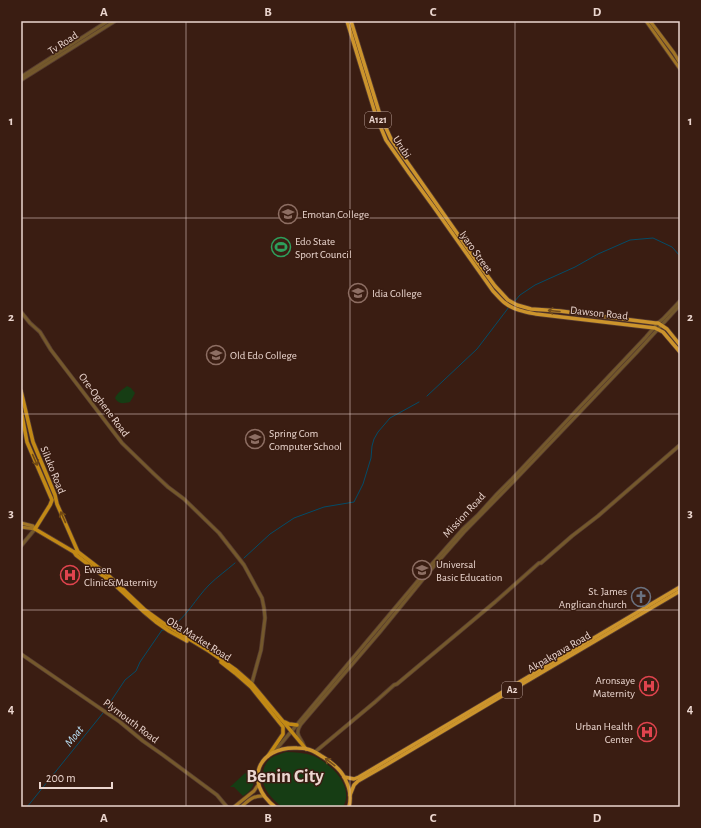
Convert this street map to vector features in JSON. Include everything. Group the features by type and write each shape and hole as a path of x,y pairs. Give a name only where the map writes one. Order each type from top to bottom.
{"highway":[{"name":"Urubi","path":"348,21 376,116 386,140 409,173 435,205"},
{"name":"Urubi","path":"351,21 380,115 390,139 435,205"},
{"name":"Iyaro Street","path":"435,205 493,291 509,303"},
{"name":"Dawson Road","path":"509,303 531,309 660,324"},
{"name":"Dawson Road","path":"509,303 512,308 522,312 657,328"},
{"path":"660,324 667,329 680,345"},
{"path":"657,328 663,332 680,352"},
{"name":"Akpakpava Road","path":"344,777 354,779 359,777 680,587"},
{"name":"Akpakpava Road","path":"350,795 354,785 358,781 680,591"},
{"name":"A2","path":"258,785 257,780 259,769 261,764 268,756 280,750 305,748 330,761 340,770 348,784 350,800 348,807"},
{"path":"258,785 264,796 275,807"}],"main road":[{"path":"646,21 680,69"},
{"path":"650,21 680,63"},
{"name":"Siluko Road","path":"21,391 32,442 55,495 57,504 74,540 76,552"},
{"name":"Siluko Road","path":"21,410 27,442 52,500 35,529"},
{"path":"21,523 33,526 35,529"},
{"path":"21,526 35,529"},
{"name":"Oba Market Road","path":"35,529 76,552 76,555 115,585 156,622 219,660 251,686 305,748"},
{"path":"66,547 74,540"},
{"name":"Oba Market Road","path":"251,686 283,727 283,734 268,756"},
{"path":"283,721 289,724 297,725"},
{"path":"234,807 254,791 258,785"},
{"path":"241,807 253,797 258,795 264,796"}],"street":[{"name":"Tv Road","path":"21,77 108,21"},
{"name":"Tv Road","path":"21,80 115,21"},
{"name":"Mission Road","path":"305,748 297,734 297,730 301,724 464,532 520,476 657,328 663,319 680,301"},
{"name":"Mission Road","path":"660,324 680,305"},
{"name":"Ore-Oghene Road","path":"21,312 40,332 51,350 122,443 168,487 184,499 226,541 244,565 262,598 265,618 261,650 251,686"},
{"name":"Mission Road","path":"274,752 463,529 657,328"},
{"path":"315,752 495,602 539,563 541,563 598,516 680,445"},
{"path":"21,546 35,529"},
{"name":"Plymouth Road","path":"21,654 120,722 143,741 163,754 217,795 227,807"}],"green space":[{"path":"127,386 135,393 130,402 119,402 115,398"},
{"path":"286,752 314,756 334,770 344,784 346,791 346,799 343,807 282,807 274,800 267,792 263,783 263,770 271,758"},
{"path":"246,773 251,775 254,782 253,787 243,796 234,787 230,787"}],"waterway":[{"path":"514,302 520,295 535,285 630,240 653,238 672,247 680,256"},
{"path":"427,396 477,349 509,307"},
{"path":"244,558 270,534 294,518 324,507 354,502 363,484 371,458 374,439 378,432 390,418 419,402"},
{"path":"171,627 186,613 204,590 235,563"},
{"name":"Moat","path":"107,707 125,680 136,671 140,662 162,630 164,630"},
{"name":"Moat","path":"27,807 103,713"}],"place":[{"name":"Emotan College","path":"288,214"},
{"name":"Edo State Sport Council","path":"281,247"},
{"name":"Idia College","path":"358,293"},
{"name":"Old Edo College","path":"216,355"},
{"name":"Spring Com Computer School","path":"255,439"},
{"name":"Universal Basic Education","path":"422,570"},
{"name":"Ewaen Clinic&Maternity","path":"70,575"},
{"name":"St. James Anglican church","path":"641,597"},
{"name":"Aronsaye Maternity","path":"649,686"},
{"name":"Urban Health Center","path":"647,732"}],"district":[{"name":"Benin City","path":"285,776"}]}
